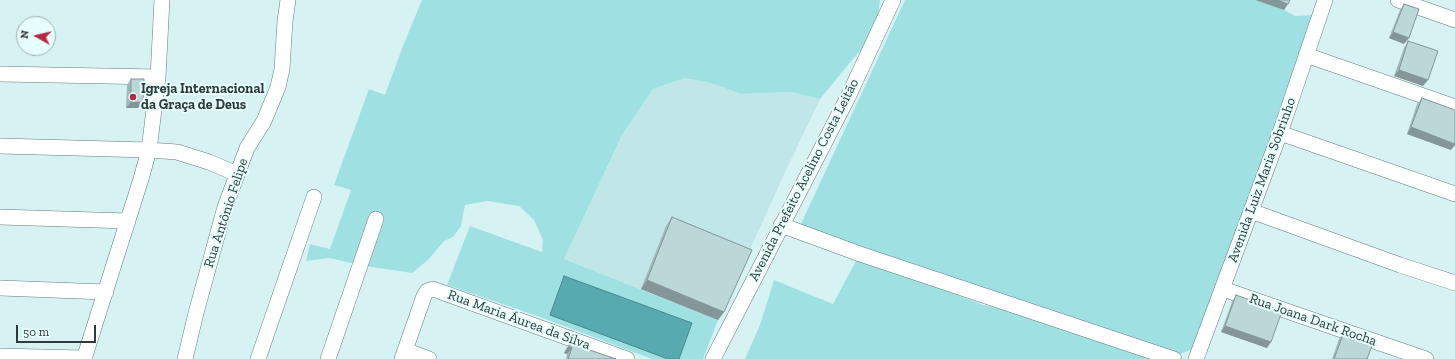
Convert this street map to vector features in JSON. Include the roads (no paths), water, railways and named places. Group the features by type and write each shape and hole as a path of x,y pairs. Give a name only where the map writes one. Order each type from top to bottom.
{"street":[{"path":"0,356 84,358 106,292 149,150 158,77 162,0"},
{"name":"Rua Antônio Felipe","path":"185,359 225,207 247,148 264,121 278,86 282,68 288,0"},
{"name":"Avenida Prefeito Acelino Costa Leitão","path":"713,359 848,97 893,0"},
{"name":"Avenida Luiz Maria Sobrinho","path":"1196,359 1280,133 1325,0"},
{"path":"1398,0 1455,20"},
{"path":"1306,56 1455,107"},
{"path":"0,74 158,77"},
{"path":"1280,133 1455,194"},
{"path":"0,146 177,152 195,157 237,174"},
{"path":"258,359 314,196"},
{"path":"1251,211 1400,265 1455,283"},
{"path":"0,217 128,221"},
{"path":"328,359 376,219"},
{"path":"781,225 860,254 1174,359"},
{"path":"0,288 106,292"},
{"name":"Rua Maria Áurea da Silva","path":"403,355 424,296 428,291 433,289 627,359"},
{"name":"Rua Joana Dark Rocha","path":"1223,289 1426,359"},
{"path":"403,355 429,359"}],"place":[{"name":"Igreja Internacional da Graça de Deus","path":"133,97"}]}
